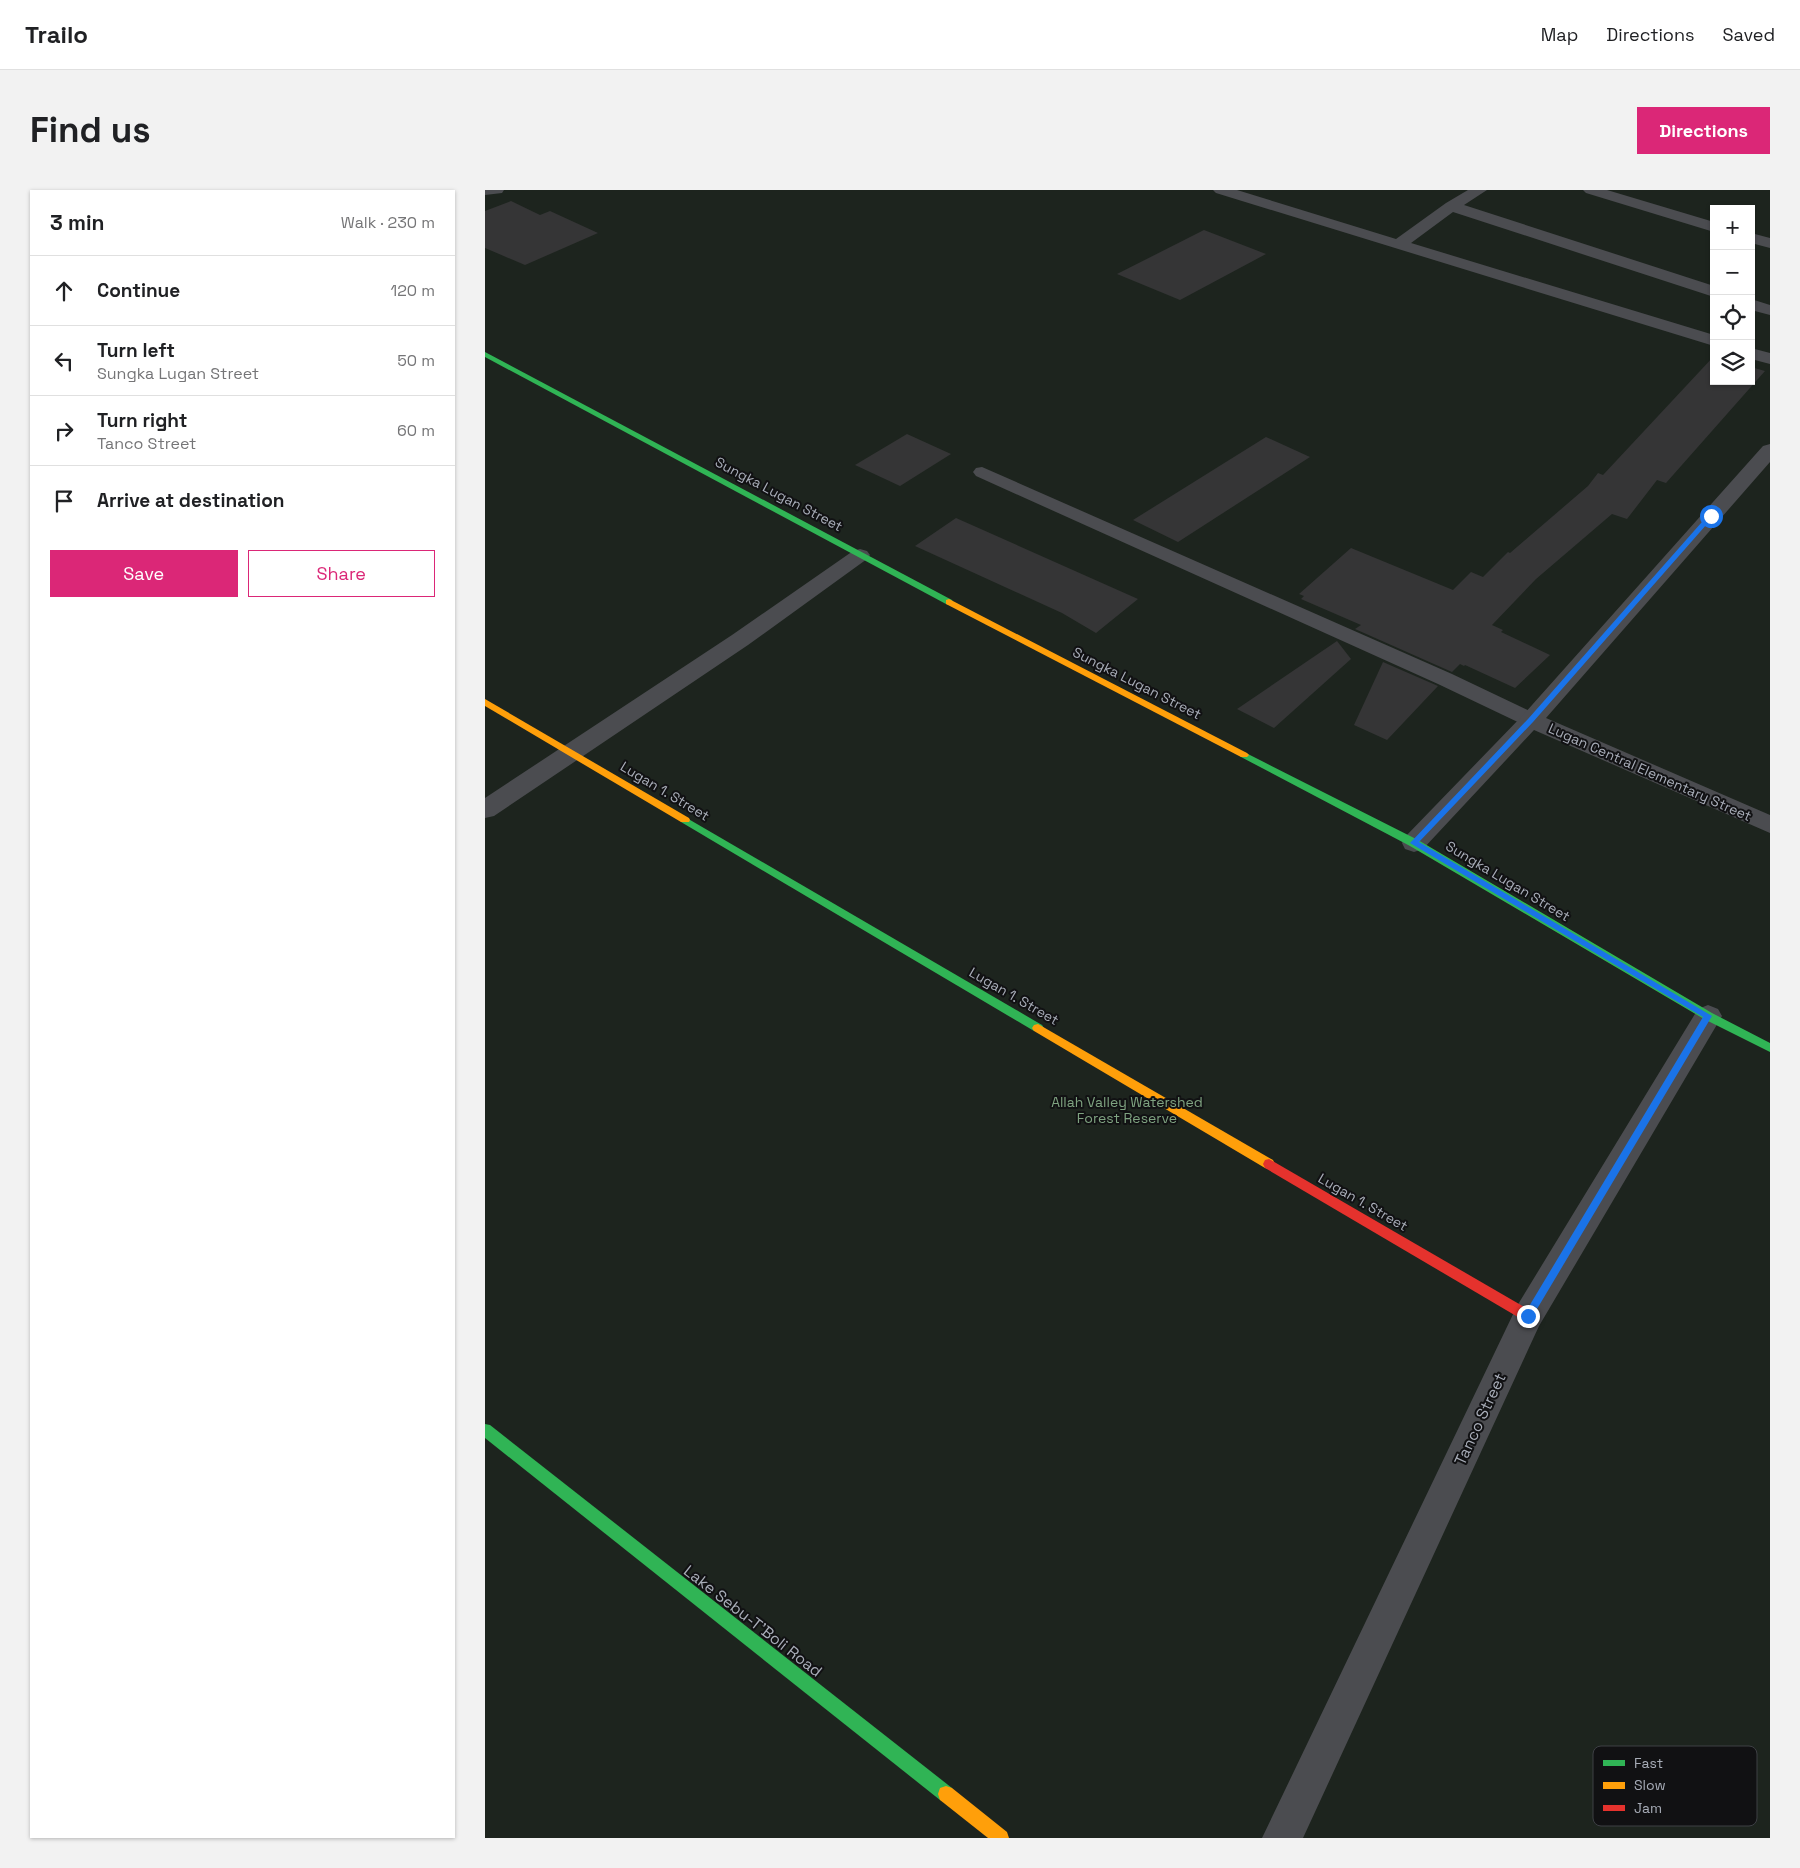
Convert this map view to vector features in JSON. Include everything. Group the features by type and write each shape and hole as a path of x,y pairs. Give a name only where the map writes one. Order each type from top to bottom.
{"street":[{"path":"1221,190 1710,341"},
{"path":"1399,244 1451,206 1479,190"},
{"path":"1591,190 1710,225"},
{"path":"1451,206 1710,291"},
{"path":"1755,239 1770,243"},
{"name":"Sungka Lugan Street","path":"485,354 860,555 1414,843 1708,1016 1770,1048"},
{"path":"1755,354 1770,359"},
{"path":"1414,843 1531,720 1770,450"},
{"path":"485,810 740,640 860,555"},
{"name":"Lugan 1. Street","path":"485,702 1528,1316"},
{"name":"Lugan Central Elementary Street","path":"1531,720 1770,824"},
{"name":"Tanco Street","path":"1282,1838 1528,1316 1708,1016"},
{"name":"Lake Sebu-T'Boli Road","path":"485,1430 1001,1838"}],"lane":[{"path":"485,191 497,190"},
{"path":"982,472 1445,679 1531,720"}],"green space":[{"name":"Allah Valley Watershed Forest Reserve","path":"485,190 1770,190 1770,1838 485,1838"}],"building":[{"path":"511,201 540,215 550,211 598,233 525,265 485,248 485,211"},
{"path":"1204,230 1266,254 1180,300 1117,274"},
{"path":"1710,360 1710,385 1753,385 1666,483 1657,480 1627,519 1612,514 1536,579 1492,625 1503,630 1501,632 1550,655 1515,688 1465,665 1460,664 1452,672 1355,629 1361,625 1301,599 1304,596 1299,594 1351,548 1453,590 1471,572 1483,577 1508,552 1510,553 1588,486 1598,473 1603,475"},
{"path":"1755,368 1765,371 1755,382"},
{"path":"907,434 951,454 900,486 855,465"},
{"path":"1266,437 1310,457 1178,542 1133,520"},
{"path":"956,518 1138,599 1096,633 1062,613 915,546"},
{"path":"1337,641 1351,659 1274,728 1237,709"},
{"path":"1383,662 1438,686 1387,740 1354,725"}],"traffic: fast":[{"path":"485,354 949,602"},
{"path":"1244,755 1414,843 1708,1016 1770,1048"},
{"path":"685,820 1038,1028"},
{"path":"485,1430 946,1794"}],"traffic: slow":[{"path":"949,602 1244,755"},
{"path":"485,702 685,820"},
{"path":"1038,1028 1269,1164"},
{"path":"946,1794 1001,1838"}],"traffic: jam":[{"path":"1269,1164 1528,1316"}],"route":[{"path":"1528,1316 1708,1016 1414,843 1531,720 1711,516"}]}
